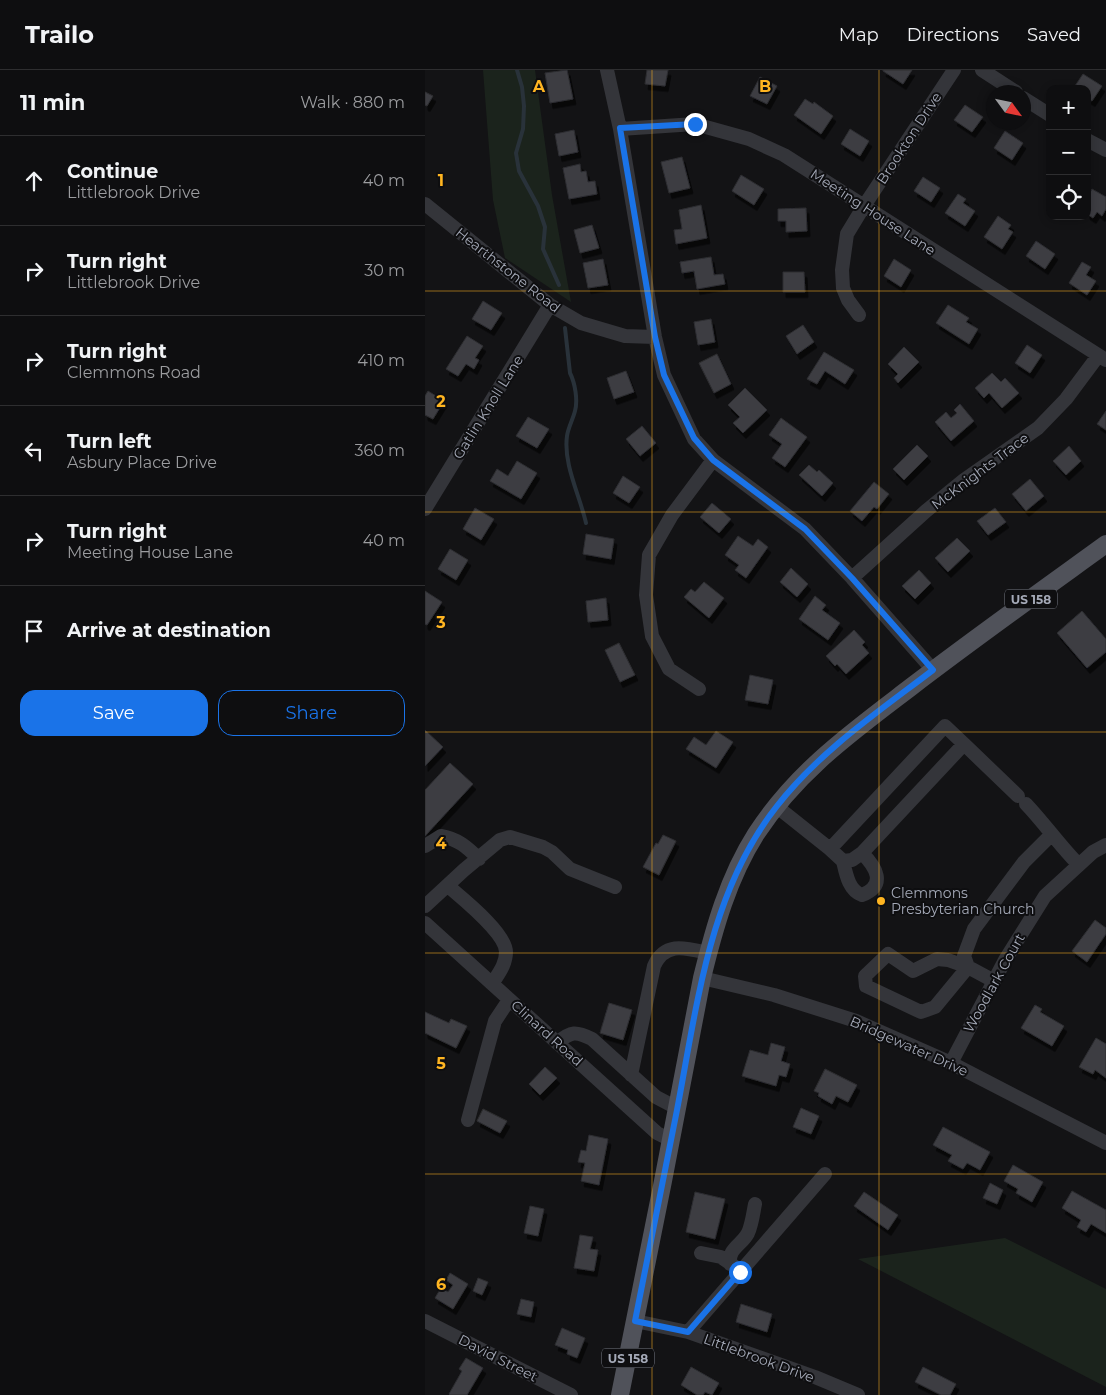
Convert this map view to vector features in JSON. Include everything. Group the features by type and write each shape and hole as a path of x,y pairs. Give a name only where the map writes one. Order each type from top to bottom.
{"main road":[{"name":"US 158","path":"620,1395 702,978 729,887 756,835 776,806 828,751 933,670 1106,544"}],"street":[{"path":"607,70 620,128 655,337 664,375 690,431 713,460 805,529 852,578 933,670"},
{"name":"Brookton Drive","path":"859,315 848,300 843,288 842,270 847,234 863,206 954,70"},
{"path":"981,70 1005,85"},
{"path":"1031,103 1046,112"},
{"name":"Meeting House Lane","path":"620,128 695,124 749,138 784,155 1102,358"},
{"path":"1091,142 1106,150"},
{"name":"Hearthstone Road","path":"425,204 550,305 581,323 625,336 655,337"},
{"name":"Gatlin Knoll Lane","path":"425,509 550,305"},
{"name":"McKnights Trace","path":"852,578 926,511 964,480 1038,428 1102,358"},
{"path":"699,689 669,669 651,636 646,595 649,555 672,515 713,460"},
{"path":"830,848 945,726 1022,800 1045,824 1061,847 1079,865"},
{"path":"843,861 852,860 862,853 964,744"},
{"path":"776,806 830,848 843,861 847,876 854,890 862,895 877,883 877,873 872,863 862,853"},
{"path":"968,967 965,956 974,929 1024,862 1051,835"},
{"path":"425,846 441,836 451,838 463,843 479,859"},
{"path":"426,902 448,886 500,840 510,838 552,852 570,869 615,887"},
{"name":"Woodlark Court","path":"951,1064 1005,960 1045,896 1093,852 1106,845"},
{"path":"448,886 497,931 506,944 507,954 503,967 493,984"},
{"name":"Clinard Road","path":"425,923 657,1133 671,1140"},
{"path":"631,1075 653,966 657,958 672,948 684,948 708,954"},
{"path":"968,967 935,1007 921,1012 866,986 865,976 888,954 913,971 937,958 968,967 993,982"},
{"name":"Bridgewater Drive","path":"702,978 774,995 856,1021 951,1064 1106,1143"},
{"path":"468,1120 495,1021 509,1000"},
{"path":"557,1042 567,1034 579,1033 591,1039 656,1097 677,1108"},
{"name":"Littlebrook Drive","path":"688,1332 735,1268 825,1174"},
{"path":"735,1268 729,1257 733,1249 747,1236 755,1204"},
{"path":"701,1253 721,1258 735,1268"},
{"name":"David Street","path":"425,1321 571,1395"},
{"name":"Littlebrook Drive","path":"635,1321 688,1332 858,1395"}],"shaded area":[{"path":"483,70 535,70 552,195 571,302 505,258 493,200"},
{"path":"1005,1238 1106,1289 1106,1387 858,1259"}],"building":[{"path":"567,70 573,99 550,103 545,73"},
{"path":"647,70 668,70 665,86 645,84"},
{"path":"883,70 912,70 903,84"},
{"path":"1083,74 1102,86 1092,101 1091,85 1076,85"},
{"path":"760,77 777,86 767,104 750,96"},
{"path":"425,92 433,96 427,106 425,105"},
{"path":"805,99 813,104 814,102 833,116 821,134 794,115"},
{"path":"965,105 983,117 972,132 954,120"},
{"path":"850,129 869,141 860,156 841,144"},
{"path":"574,130 578,152 559,156 555,134"},
{"path":"1005,131 1023,143 1012,160 994,148"},
{"path":"682,157 690,188 669,193 661,162"},
{"path":"580,164 581,172 586,171 588,182 595,181 597,194 569,199 563,168"},
{"path":"741,175 764,189 754,205 732,191"},
{"path":"923,177 940,188 931,202 914,191"},
{"path":"1092,189 1106,197 1106,209 1102,216 1097,212 1093,218 1091,217"},
{"path":"958,194 966,199 963,203 975,211 965,226 945,213"},
{"path":"701,205 707,238 676,244 674,230 682,229 679,210"},
{"path":"806,208 807,231 786,232 786,221 778,221 778,209"},
{"path":"998,216 1011,225 1008,229 1013,232 1002,249 984,237"},
{"path":"592,225 599,248 580,253 574,230"},
{"path":"1036,241 1055,254 1045,269 1026,256"},
{"path":"711,257 714,275 723,274 725,284 697,289 694,271 682,273 680,262"},
{"path":"603,259 608,285 588,288 583,263"},
{"path":"894,259 911,270 901,287 884,276"},
{"path":"1082,262 1091,267 1086,275 1096,281 1087,295 1069,283"},
{"path":"783,272 804,272 805,292 783,292"},
{"path":"483,301 502,313 491,330 472,319"},
{"path":"948,305 969,318 966,322 978,329 969,344 936,323"},
{"path":"711,319 715,342 698,345 694,322"},
{"path":"803,325 814,342 797,354 786,336"},
{"path":"467,336 483,346 475,358 479,360 474,369 466,364 458,376 446,369"},
{"path":"1027,345 1042,355 1030,373 1015,363"},
{"path":"904,347 919,362 898,383 894,378 898,374 888,364"},
{"path":"824,352 854,370 845,384 825,371 817,384 807,379"},
{"path":"717,354 731,384 714,393 699,363"},
{"path":"626,371 634,392 614,399 607,378"},
{"path":"992,373 1001,382 1005,378 1019,393 1002,408 989,393 984,398 975,388"},
{"path":"745,388 767,410 743,433 733,423 740,417 728,405"},
{"path":"428,391 444,401 433,419 425,415 425,396"},
{"path":"960,404 974,421 951,441 935,422 946,412 951,418 957,413 954,410"},
{"path":"1106,411 1106,430 1097,424"},
{"path":"528,417 549,429 537,448 516,436"},
{"path":"781,418 807,437 785,467 772,458 782,444 769,435"},
{"path":"642,426 656,443 640,456 626,439"},
{"path":"917,445 928,456 904,480 893,469"},
{"path":"1069,446 1081,461 1066,475 1053,461"},
{"path":"517,461 537,473 521,499 490,481 497,469 508,476"},
{"path":"809,465 817,472 819,470 833,483 822,496 799,475"},
{"path":"623,476 640,487 629,503 613,493"},
{"path":"1030,479 1044,496 1026,511 1012,494"},
{"path":"874,482 889,494 877,509 874,507 862,521 850,511"},
{"path":"712,503 731,519 719,533 700,517"},
{"path":"475,508 494,519 481,540 463,529"},
{"path":"995,508 1006,522 988,535 977,521"},
{"path":"586,534 614,539 611,559 583,554"},
{"path":"738,536 753,546 758,539 768,547 746,578 735,570 739,565 725,555"},
{"path":"957,538 970,551 948,572 935,558"},
{"path":"450,549 468,560 456,580 438,569"},
{"path":"791,568 808,584 797,597 780,582"},
{"path":"919,570 931,583 915,599 902,586"},
{"path":"704,582 724,598 709,618 684,597 691,589 695,592"},
{"path":"425,591 442,602 427,625 425,624"},
{"path":"815,596 826,605 822,610 840,623 828,640 799,619"},
{"path":"606,598 608,620 588,622 586,601"},
{"path":"1082,611 1106,639 1106,652 1087,668 1057,633"},
{"path":"854,630 865,642 862,645 869,653 846,674 826,656"},
{"path":"619,643 635,675 620,682 605,650"},
{"path":"750,675 773,680 768,704 745,700"},
{"path":"425,730 443,747 425,766"},
{"path":"716,731 733,742 716,768 686,749 694,737 706,745"},
{"path":"450,763 473,784 425,836 425,790"},
{"path":"663,835 676,841 659,875 643,867 656,843 658,844"},
{"path":"1095,920 1106,928 1106,934 1087,962 1072,951"},
{"path":"609,1003 632,1010 623,1040 600,1033"},
{"path":"1035,1005 1042,1009 1040,1012 1064,1026 1052,1046 1021,1028"},
{"path":"425,1012 449,1023 451,1019 467,1026 456,1048 425,1033"},
{"path":"1096,1038 1106,1044 1106,1078 1095,1070 1093,1074 1079,1067"},
{"path":"771,1043 785,1047 781,1061 790,1064 786,1077 779,1075 776,1086 742,1076 750,1050 768,1055"},
{"path":"545,1067 557,1078 540,1095 529,1084"},
{"path":"825,1069 857,1085 848,1102 836,1096 832,1104 818,1096 819,1093 814,1091"},
{"path":"801,1108 819,1116 811,1134 793,1127"},
{"path":"483,1109 507,1121 500,1133 477,1121"},
{"path":"943,1127 990,1152 980,1170 967,1163 963,1169 948,1161 952,1155 933,1145"},
{"path":"589,1135 608,1139 599,1185 581,1181 585,1163 578,1162 581,1150 586,1151"},
{"path":"1013,1165 1043,1182 1032,1202 1016,1193 1018,1189 1004,1181"},
{"path":"990,1183 1003,1190 997,1204 983,1198"},
{"path":"1072,1191 1106,1210 1106,1233 1091,1224 1086,1232 1077,1227 1081,1220 1062,1208"},
{"path":"695,1192 725,1199 715,1239 686,1232"},
{"path":"864,1192 898,1215 888,1230 854,1206"},
{"path":"530,1206 544,1209 538,1236 524,1233"},
{"path":"580,1235 593,1237 590,1249 598,1250 594,1271 574,1268"},
{"path":"450,1273 468,1284 453,1309 435,1298 441,1288 448,1292 453,1285 446,1280"},
{"path":"478,1278 488,1282 482,1295 473,1291"},
{"path":"521,1299 534,1302 531,1317 517,1314"},
{"path":"741,1304 772,1314 767,1332 736,1322"},
{"path":"562,1328 585,1338 577,1358 567,1354 568,1350 555,1345"},
{"path":"466,1358 483,1368 467,1395 450,1395 462,1371 459,1369"},
{"path":"691,1367 719,1383 712,1395 705,1392 703,1395 697,1395 681,1385"},
{"path":"923,1367 956,1384 950,1395 941,1395 915,1382"}],"waterway":[{"path":"517,70 522,87 524,106 523,129 516,153 519,171 538,206 545,227 543,249 559,285"},
{"path":"565,328 570,373 576,397 575,411 567,436 567,458 586,523"}],"place":[{"name":"Clemmons Presbyterian Church","path":"881,901"}],"route":[{"path":"695,124 620,128 655,337 664,375 694,438 713,460 805,529 852,578 933,670 828,751 776,806 756,835 739,866 729,887 718,921 702,978 635,1321 688,1332 740,1272"}]}
